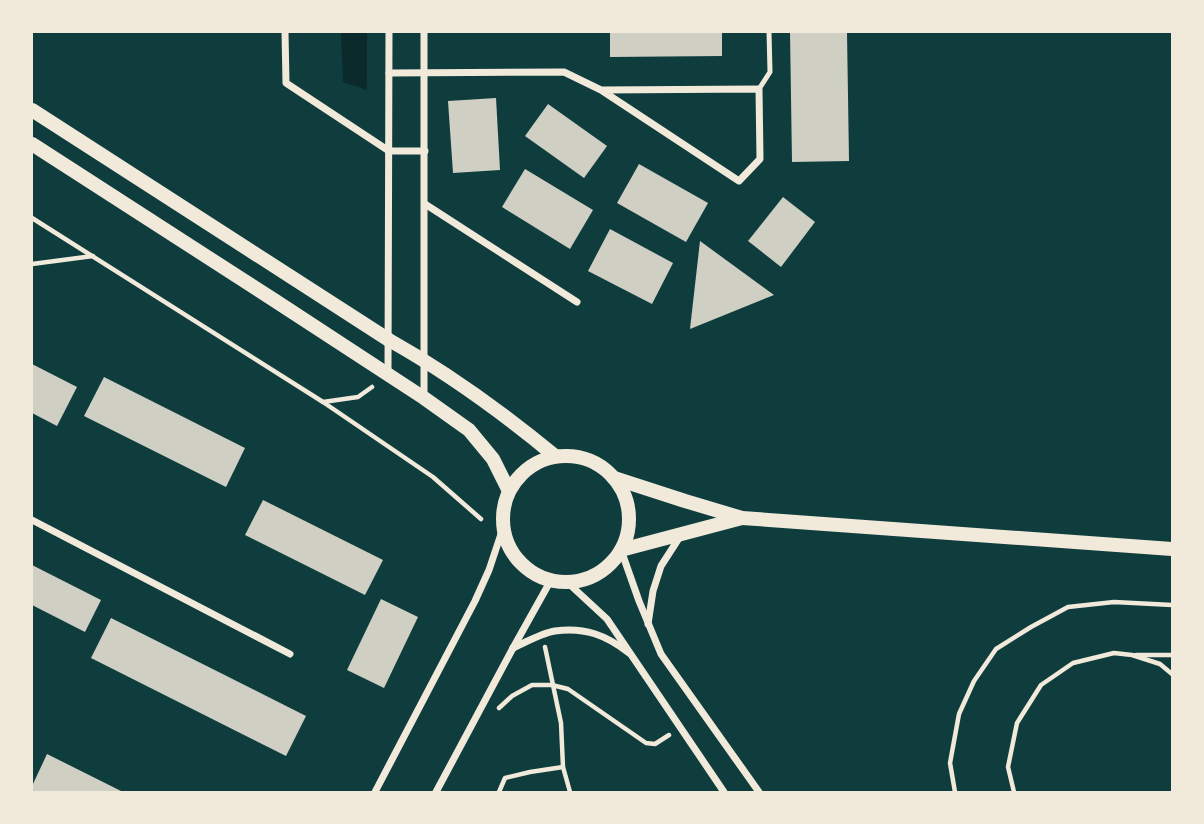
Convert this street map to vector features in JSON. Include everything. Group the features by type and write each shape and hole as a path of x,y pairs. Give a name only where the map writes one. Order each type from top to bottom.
{"main road":[{"path":"32,110 389,340 425,360 517,424 555,456"},
{"path":"32,144 469,429 493,459 509,491"},
{"path":"569,455 595,462 614,478 624,493 629,521 621,550 602,571 587,578 567,582 551,580 538,575 513,554 503,516 509,491 530,467 541,460 569,455"},
{"path":"614,478 742,518 1172,550"},
{"path":"621,550 742,518"}],"street":[{"path":"285,32 286,83 389,151 425,150"},
{"path":"388,375 389,32"},
{"path":"424,32 424,398"},
{"path":"389,73 564,72 601,90 739,181 760,159 759,89 601,90"},
{"path":"425,204 577,302"},
{"path":"32,520 290,654"},
{"path":"375,793 475,601 504,525"},
{"path":"648,625 653,591 661,566 682,533"},
{"path":"621,550 661,654 759,793"},
{"path":"436,793 551,580"},
{"path":"567,582 607,619 724,793"},
{"path":"513,648 553,631 584,631 612,640 635,658"}],"lane":[{"path":"759,89 769,72 769,32"}],"path":[{"path":"32,218 323,402 433,477 481,519"},
{"path":"32,264 94,256"},
{"path":"323,402 358,397 372,387"},
{"path":"956,793 950,763 959,714 974,681 996,649 1068,607 1114,601 1172,605"},
{"path":"545,647 561,723 563,767 570,793"},
{"path":"1014,793 1008,767 1017,723 1041,685 1073,663 1114,653 1172,655"},
{"path":"1132,655 1160,664 1172,674"},
{"path":"498,709 512,696 533,685 552,685 568,689 646,743 655,744 664,738"},
{"path":"499,793 505,778 563,767"}],"water":[{"path":"341,32 367,32 367,90 343,82"}],"building":[{"path":"610,32 722,32 722,56 610,57"},
{"path":"790,32 847,32 849,161 792,162"},
{"path":"496,98 500,170 453,173 448,101"},
{"path":"548,104 607,146 584,178 525,136"},
{"path":"639,164 708,203 686,242 617,203"},
{"path":"525,169 593,210 570,249 502,207"},
{"path":"783,197 815,222 781,267 748,241"},
{"path":"610,229 673,263 652,304 588,271"},
{"path":"700,241 774,295 690,329"},
{"path":"32,364 77,387 57,426 32,413"},
{"path":"104,377 245,448 226,487 84,416"},
{"path":"263,500 383,560 365,595 245,535"},
{"path":"32,565 101,600 85,632 32,605"},
{"path":"381,599 418,617 384,688 347,670"},
{"path":"111,618 306,716 286,756 91,658"},
{"path":"47,754 123,792 32,792 32,786"}]}
